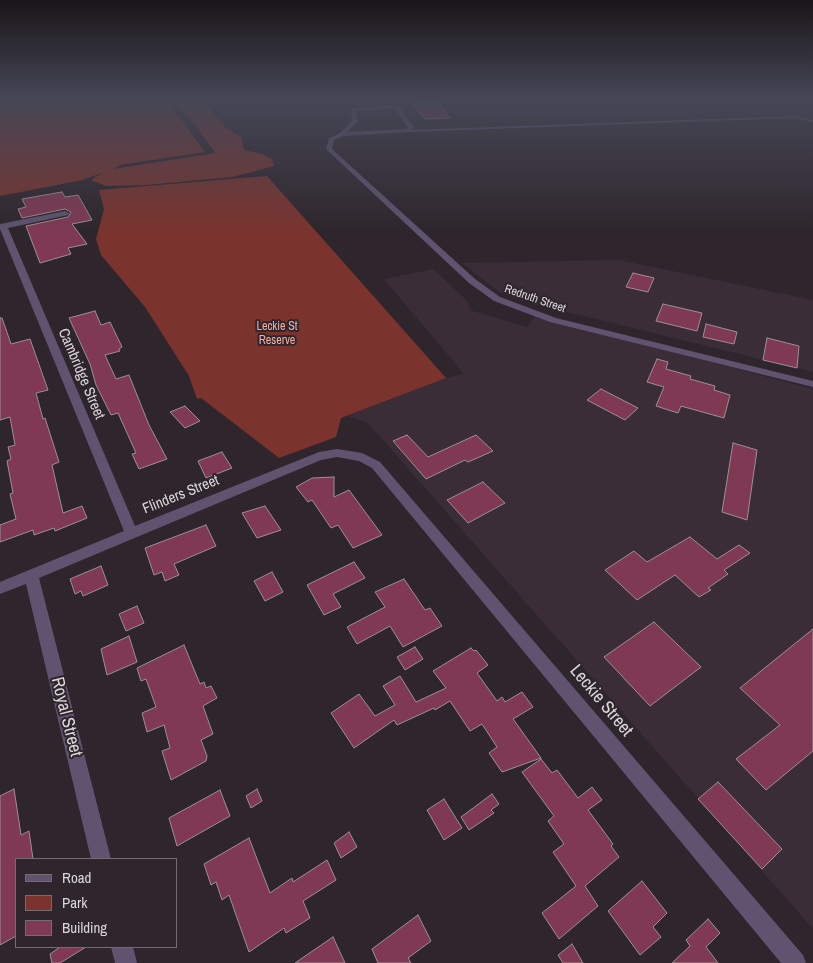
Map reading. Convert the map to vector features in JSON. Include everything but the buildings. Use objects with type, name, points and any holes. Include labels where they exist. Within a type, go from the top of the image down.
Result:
[{"type":"street","name":"Redruth Street","points":[[329,144],[331,153],[472,281],[497,299],[553,320],[813,384]]},
{"type":"street","points":[[2,226],[65,213]]},
{"type":"street","name":"Cambridge Street","points":[[2,226],[131,533]]},
{"type":"street","name":"Flinders Street","points":[[0,588],[319,456],[337,453],[350,454],[362,457],[376,466]]},
{"type":"street","name":"Leckie Street","points":[[376,466],[795,963]]},
{"type":"street","name":"Royal Street","points":[[31,575],[101,858]]},
{"type":"street","points":[[122,948],[126,963]]},
{"type":"shaded area","points":[[619,260],[813,300],[813,372],[522,301],[499,292],[462,263]]},
{"type":"shaded area","points":[[433,269],[468,302],[470,310],[527,327],[535,316],[813,389],[813,929],[368,423],[347,416],[446,378],[464,374],[384,279]]},
{"type":"green space","points":[[0,144],[199,144],[205,152],[120,165],[113,169],[215,153],[209,144],[243,144],[244,150],[262,154],[272,159],[274,166],[232,177],[146,185],[106,186],[93,181],[92,179],[104,172],[83,180],[0,196]]},
{"type":"green space","name":"Leckie St Reserve","points":[[267,176],[446,378],[341,418],[336,437],[279,458],[201,398],[197,399],[189,376],[145,307],[101,255],[96,239],[104,209],[99,190]]}]
